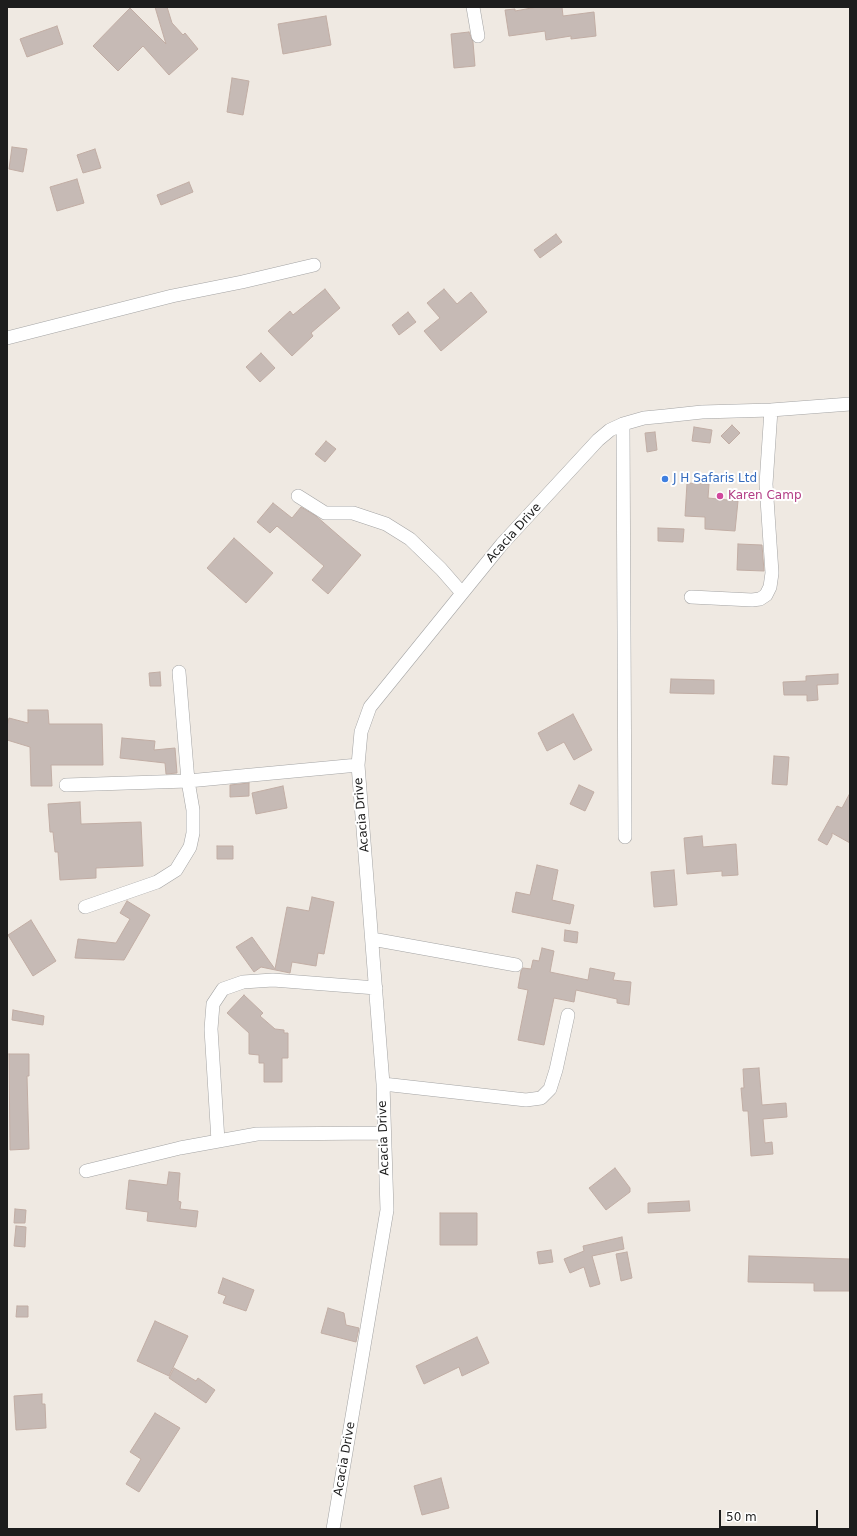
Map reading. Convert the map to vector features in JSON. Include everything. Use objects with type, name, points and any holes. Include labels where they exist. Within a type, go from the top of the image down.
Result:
[{"type":"street","points":[[473,7],[478,36]]},
{"type":"street","points":[[7,338],[172,296],[242,282],[314,265]]},
{"type":"street","name":"Acacia Drive","points":[[333,1529],[386,1210],[383,1084],[358,765],[361,732],[370,707],[502,544],[598,440],[610,430],[623,424],[644,418],[702,412],[771,410],[850,404]]},
{"type":"street","points":[[691,598],[760,599],[766,595],[770,587],[772,573],[766,484],[771,410]]},
{"type":"street","points":[[623,424],[625,837]]},
{"type":"street","points":[[298,496],[325,513],[353,513],[386,524],[410,538],[441,569],[462,593]]},
{"type":"street","points":[[85,907],[157,882],[176,870],[190,847],[193,834],[193,810],[188,781],[179,672]]},
{"type":"street","points":[[66,785],[188,781],[358,765]]},
{"type":"street","points":[[372,939],[516,966]]},
{"type":"street","points":[[218,1141],[211,1029],[213,1004],[223,989],[243,982],[273,980],[376,988]]},
{"type":"street","points":[[383,1084],[526,1100],[541,1098],[550,1089],[556,1070],[568,1015]]},
{"type":"street","points":[[86,1171],[180,1148],[257,1134],[384,1133]]},
{"type":"building","points":[[155,7],[167,7],[172,23],[183,35],[185,33],[198,49],[169,75],[143,46],[118,71],[93,46],[130,8],[166,44]]},
{"type":"building","points":[[537,7],[562,7],[563,16],[594,12],[596,36],[571,39],[571,36],[546,40],[545,31],[509,36],[505,10],[515,9],[515,11]]},
{"type":"building","points":[[326,16],[331,45],[283,54],[278,24]]},
{"type":"building","points":[[57,26],[63,44],[27,57],[20,39]]},
{"type":"building","points":[[469,32],[473,42],[475,66],[454,68],[451,34]]},
{"type":"building","points":[[232,78],[249,81],[243,115],[227,112]]},
{"type":"building","points":[[12,147],[27,149],[23,172],[9,169]]},
{"type":"building","points":[[95,149],[101,168],[83,173],[77,155]]},
{"type":"building","points":[[77,179],[84,203],[57,211],[50,187]]},
{"type":"building","points":[[189,182],[193,192],[161,205],[157,195]]},
{"type":"building","points":[[556,234],[562,242],[540,258],[534,250]]},
{"type":"building","points":[[325,289],[340,308],[311,333],[313,336],[292,356],[268,331],[290,311],[293,315]]},
{"type":"building","points":[[444,289],[457,304],[471,292],[487,312],[441,351],[424,331],[440,318],[427,303]]},
{"type":"building","points":[[408,312],[416,322],[399,335],[392,325]]},
{"type":"building","points":[[261,353],[275,368],[260,382],[246,367]]},
{"type":"building","points":[[732,425],[740,433],[729,444],[721,436]]},
{"type":"building","points":[[694,427],[712,430],[710,443],[692,441]]},
{"type":"building","points":[[655,432],[657,450],[647,452],[645,433]]},
{"type":"building","points":[[326,441],[336,449],[325,462],[315,454]]},
{"type":"building","points":[[687,483],[709,484],[708,498],[738,501],[735,531],[705,529],[705,517],[685,516]]},
{"type":"building","points":[[273,503],[292,518],[301,507],[316,516],[361,555],[328,594],[312,580],[324,566],[277,526],[270,533],[257,522]]},
{"type":"building","points":[[658,528],[684,529],[683,542],[658,541]]},
{"type":"building","points":[[234,538],[273,573],[246,603],[207,568]]},
{"type":"building","points":[[738,544],[762,545],[764,571],[737,570]]},
{"type":"building","points":[[160,672],[161,686],[150,686],[149,673]]},
{"type":"building","points":[[838,674],[838,684],[817,685],[818,700],[807,701],[807,695],[784,695],[783,682],[806,681],[806,676]]},
{"type":"building","points":[[671,679],[714,680],[714,694],[670,693]]},
{"type":"building","points":[[28,710],[48,710],[49,724],[102,724],[103,765],[51,765],[52,786],[31,786],[30,747],[7,740],[7,726],[9,718],[28,723]]},
{"type":"building","points":[[573,714],[592,750],[574,760],[564,742],[547,751],[538,733]]},
{"type":"building","points":[[122,738],[155,741],[154,750],[175,748],[177,773],[166,774],[165,763],[120,758]]},
{"type":"building","points":[[774,756],[789,757],[787,785],[772,784]]},
{"type":"building","points":[[249,783],[249,796],[230,797],[230,785]]},
{"type":"building","points":[[579,785],[594,792],[585,811],[570,804]]},
{"type":"building","points":[[283,786],[287,808],[256,814],[252,793]]},
{"type":"building","points":[[850,793],[850,843],[832,833],[827,845],[818,840],[837,806],[842,808]]},
{"type":"building","points":[[80,802],[81,824],[141,822],[143,866],[96,868],[96,878],[60,880],[58,852],[55,852],[53,832],[50,832],[48,804]]},
{"type":"building","points":[[702,836],[703,847],[736,844],[738,875],[722,876],[722,871],[687,874],[684,838]]},
{"type":"building","points":[[217,846],[233,846],[233,859],[217,859]]},
{"type":"building","points":[[537,865],[558,870],[552,900],[574,905],[570,924],[512,912],[516,892],[530,895]]},
{"type":"building","points":[[674,870],[677,905],[654,907],[651,872]]},
{"type":"building","points":[[312,897],[334,902],[324,954],[318,953],[316,966],[292,962],[290,973],[261,967],[254,972],[236,947],[252,937],[275,969],[287,907],[309,911]]},
{"type":"building","points":[[127,901],[150,915],[124,960],[75,958],[78,939],[116,943],[130,919],[120,913]]},
{"type":"building","points":[[31,920],[56,961],[33,976],[8,935]]},
{"type":"building","points":[[565,930],[578,932],[577,943],[564,941]]},
{"type":"building","points":[[542,948],[554,951],[550,972],[588,980],[590,968],[615,973],[613,980],[631,982],[629,1005],[617,1003],[617,999],[576,990],[574,1002],[554,998],[544,1045],[518,1040],[528,990],[518,988],[521,971],[523,968],[531,969],[533,960],[539,961]]},
{"type":"building","points":[[244,995],[263,1013],[260,1016],[275,1029],[284,1030],[284,1033],[288,1033],[288,1058],[282,1058],[282,1082],[264,1082],[264,1063],[259,1063],[259,1055],[249,1054],[249,1033],[227,1013]]},
{"type":"building","points":[[13,1010],[44,1016],[43,1025],[12,1020]]},
{"type":"building","points":[[9,1054],[29,1054],[29,1076],[27,1076],[29,1149],[10,1150]]},
{"type":"building","points":[[759,1068],[762,1105],[786,1103],[787,1117],[763,1119],[765,1143],[772,1142],[773,1154],[751,1156],[748,1111],[743,1111],[741,1088],[744,1088],[743,1069]]},
{"type":"building","points":[[615,1168],[630,1188],[630,1192],[606,1210],[589,1188]]},
{"type":"building","points":[[169,1172],[180,1173],[178,1201],[181,1202],[180,1209],[198,1211],[196,1227],[147,1221],[148,1212],[126,1209],[129,1180],[167,1185]]},
{"type":"building","points":[[689,1201],[690,1211],[648,1213],[648,1203]]},
{"type":"building","points":[[15,1209],[26,1210],[25,1223],[14,1223]]},
{"type":"building","points":[[440,1213],[477,1213],[477,1245],[440,1245]]},
{"type":"building","points":[[16,1226],[26,1227],[25,1247],[14,1246]]},
{"type":"building","points":[[622,1237],[624,1249],[592,1256],[600,1284],[590,1287],[584,1267],[570,1273],[564,1259],[584,1251],[583,1246]]},
{"type":"building","points":[[551,1250],[553,1262],[539,1264],[537,1252]]},
{"type":"building","points":[[627,1252],[632,1278],[621,1281],[616,1254]]},
{"type":"building","points":[[749,1256],[850,1259],[850,1291],[814,1291],[814,1283],[748,1282]]},
{"type":"building","points":[[223,1278],[254,1290],[246,1311],[223,1303],[226,1296],[218,1293]]},
{"type":"building","points":[[17,1306],[28,1306],[28,1317],[16,1317]]},
{"type":"building","points":[[328,1308],[344,1313],[346,1325],[359,1328],[356,1342],[321,1333]]},
{"type":"building","points":[[155,1321],[188,1336],[169,1376],[137,1361]]},
{"type":"building","points":[[477,1337],[489,1363],[462,1376],[459,1367],[424,1384],[416,1366]]},
{"type":"building","points":[[174,1368],[196,1381],[198,1378],[215,1390],[206,1403],[169,1378]]},
{"type":"building","points":[[42,1394],[42,1404],[45,1404],[46,1428],[16,1430],[14,1396]]},
{"type":"building","points":[[155,1413],[180,1428],[139,1492],[126,1484],[141,1459],[130,1452]]},
{"type":"building","points":[[441,1478],[449,1508],[422,1515],[414,1486]]},
{"type":"place","name":"J H Safaris Ltd","points":[[665,479]]},
{"type":"place","name":"Karen Camp","points":[[720,496]]}]
